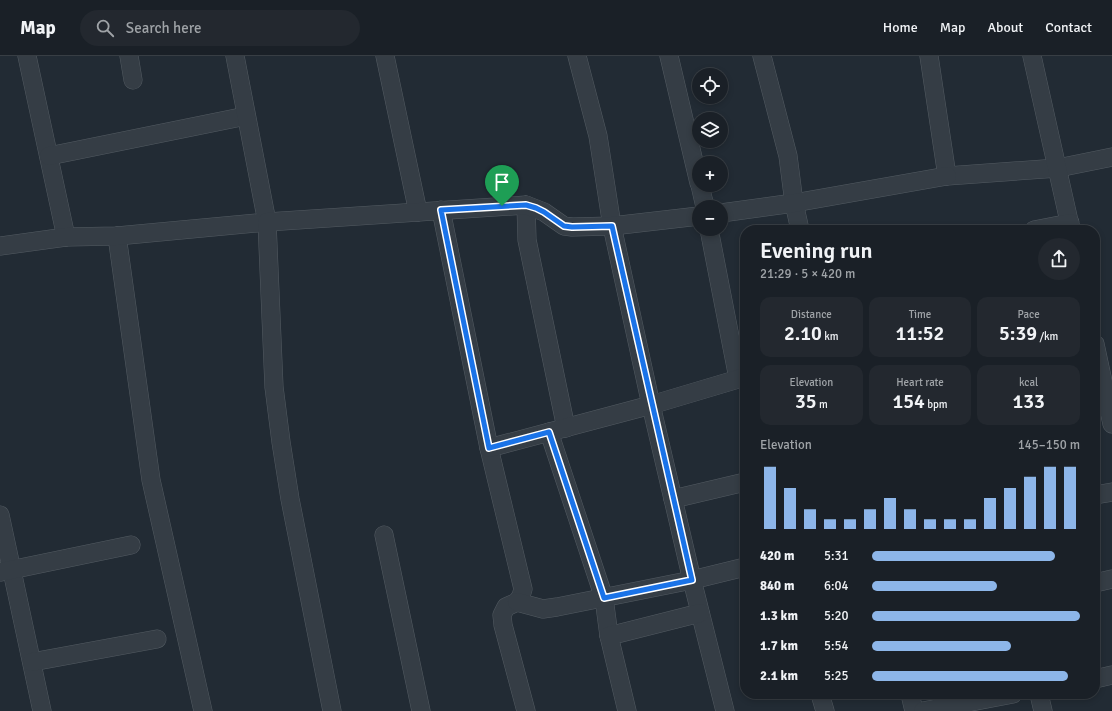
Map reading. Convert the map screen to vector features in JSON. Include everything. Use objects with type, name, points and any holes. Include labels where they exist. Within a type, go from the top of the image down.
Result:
[{"type":"street","points":[[27,56],[66,237]]},
{"type":"street","points":[[129,56],[133,80]]},
{"type":"street","points":[[235,56],[267,222],[274,387],[281,442],[290,499],[332,711]]},
{"type":"street","points":[[385,56],[418,212]]},
{"type":"street","points":[[577,56],[598,136],[612,226],[651,404],[692,580],[725,711]]},
{"type":"street","points":[[669,56],[692,156]]},
{"type":"street","points":[[762,56],[788,156],[794,203],[799,225]]},
{"type":"street","points":[[930,56],[947,176]]},
{"type":"street","points":[[1032,56],[1070,225]]},
{"type":"street","points":[[49,156],[246,116]]},
{"type":"street","points":[[728,212],[794,203],[947,176],[1058,168],[1112,156]]},
{"type":"street","points":[[526,205],[527,240],[566,428]]},
{"type":"street","points":[[0,246],[66,237],[117,236],[267,222],[526,205],[544,212],[564,226],[572,227],[612,226],[692,217]]},
{"type":"street","points":[[441,210],[489,448],[523,589],[522,596],[516,602],[506,607],[502,615],[503,625],[526,711]]},
{"type":"street","points":[[117,236],[151,480],[203,711]]},
{"type":"street","points":[[711,236],[740,373]]},
{"type":"street","points":[[1100,354],[1106,366],[1101,400],[1112,424]]},
{"type":"street","points":[[489,448],[566,428],[740,378]]},
{"type":"street","points":[[549,432],[604,598],[609,636],[627,711]]},
{"type":"street","points":[[673,499],[740,483]]},
{"type":"street","points":[[1100,494],[1112,492]]},
{"type":"street","points":[[0,515],[6,571],[32,662],[42,711]]},
{"type":"street","points":[[384,535],[421,711]]},
{"type":"street","points":[[6,571],[130,545]]},
{"type":"street","points":[[516,602],[543,609],[692,580],[740,568]]},
{"type":"street","points":[[1100,582],[1112,579]]},
{"type":"street","points":[[609,636],[700,613]]},
{"type":"street","points":[[32,662],[157,639]]},
{"type":"street","points":[[1100,678],[1112,676]]},
{"type":"street","points":[[821,699],[825,711]]},
{"type":"street","points":[[911,699],[914,711]]},
{"type":"street","points":[[923,711],[987,699]]},
{"type":"street","points":[[1040,699],[1043,711]]},
{"type":"route","points":[[526,205],[536,208],[564,226],[612,226],[692,580],[604,598],[549,432],[489,448],[441,210],[502,206],[526,205]]}]
